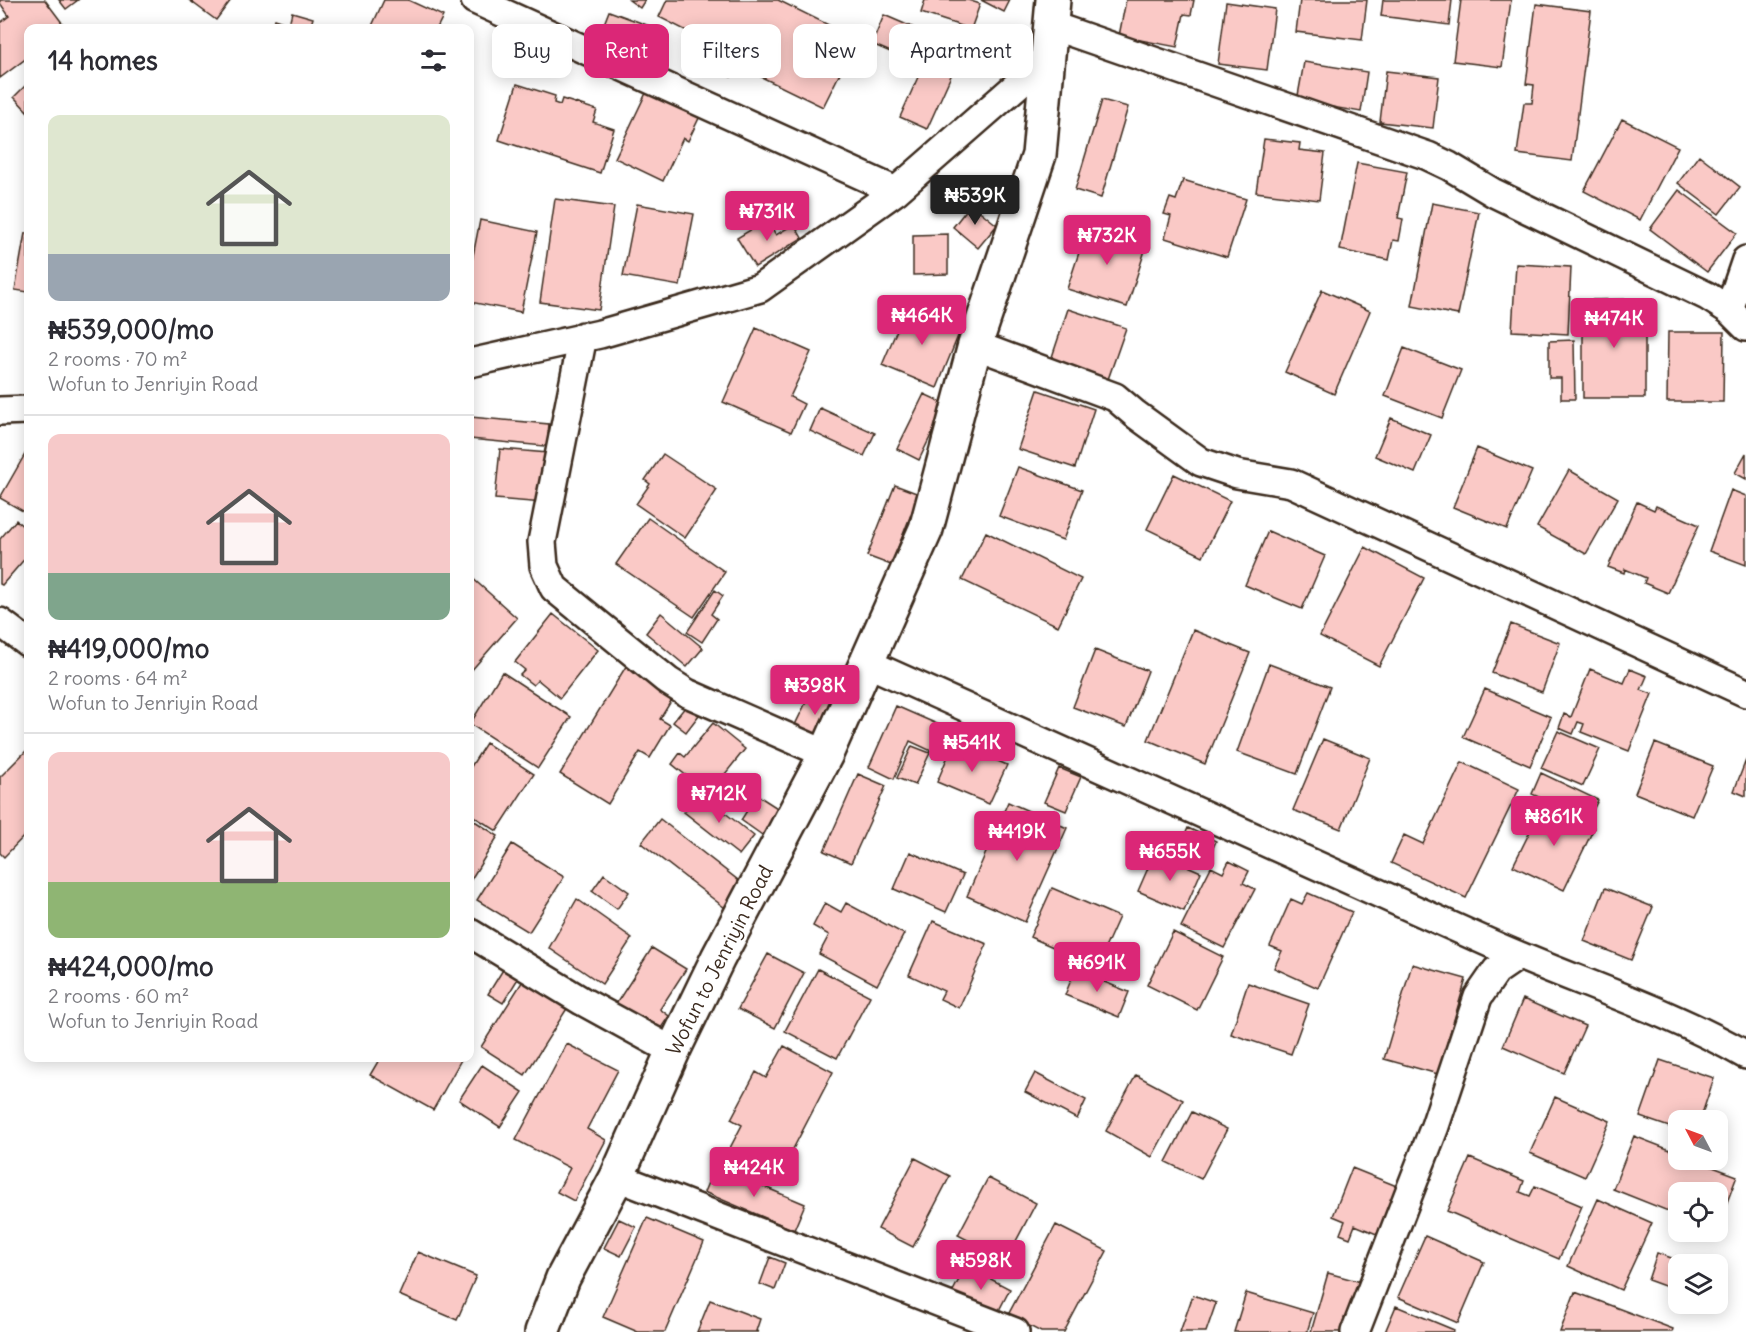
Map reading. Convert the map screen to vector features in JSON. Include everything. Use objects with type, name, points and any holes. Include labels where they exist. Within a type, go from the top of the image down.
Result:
[{"type":"street","points":[[475,0],[896,191]]},
{"type":"street","points":[[1052,13],[1428,156],[1494,193],[1707,296],[1737,319],[1746,260]]},
{"type":"street","name":"Wofun to Jenriyin Road","points":[[542,1332],[563,1278],[617,1177],[673,1051],[718,958],[826,754],[926,529],[975,345],[1040,155],[1052,13]]},
{"type":"street","points":[[474,362],[600,334],[760,288],[896,191],[1047,59]]},
{"type":"street","points":[[583,336],[542,542],[544,566],[554,588],[677,687],[826,754]]},
{"type":"street","points":[[975,345],[1114,397],[1201,462],[1237,474],[1291,483],[1746,693]]},
{"type":"street","points":[[0,411],[24,410]]},
{"type":"street","points":[[0,622],[24,640]]},
{"type":"street","points":[[867,663],[1518,956],[1662,1014],[1746,1056]]},
{"type":"street","points":[[474,935],[582,1001],[673,1051]]},
{"type":"street","points":[[1355,1332],[1435,1126],[1478,997],[1496,971],[1518,956]]},
{"type":"street","points":[[617,1177],[1015,1332]]},
{"type":"building","points":[[0,0],[45,0],[63,24],[24,24],[24,60],[0,78],[0,23],[9,16]]},
{"type":"building","points":[[59,0],[78,0],[66,9]]},
{"type":"building","points":[[189,0],[231,0],[216,20]]},
{"type":"building","points":[[384,0],[408,0],[443,16],[439,24],[373,24]]},
{"type":"building","points":[[629,0],[645,0],[640,8]]},
{"type":"building","points":[[667,0],[778,0],[827,24],[793,24],[793,78],[838,78],[823,107],[763,78],[781,78],[781,24],[681,24],[681,28],[659,17]]},
{"type":"building","points":[[925,0],[968,0],[980,4],[973,24],[955,24],[921,13]]},
{"type":"building","points":[[981,0],[1010,0],[1004,12]]},
{"type":"building","points":[[1126,0],[1194,0],[1191,15],[1184,14],[1177,47],[1119,36]]},
{"type":"building","points":[[1300,0],[1367,0],[1362,40],[1296,32]]},
{"type":"building","points":[[1383,0],[1452,0],[1449,25],[1381,16]]},
{"type":"building","points":[[1461,0],[1511,0],[1502,67],[1453,61]]},
{"type":"building","points":[[1226,2],[1275,9],[1267,70],[1218,64]]},
{"type":"building","points":[[1536,4],[1591,11],[1572,161],[1517,154],[1524,103],[1532,103],[1534,85],[1526,84]]},
{"type":"building","points":[[609,11],[644,24],[604,24]]},
{"type":"building","points":[[292,12],[313,18],[311,24],[289,24]]},
{"type":"building","points":[[884,15],[905,24],[889,24],[889,51],[877,46],[877,32]]},
{"type":"building","points":[[274,19],[289,24],[272,24]]},
{"type":"building","points":[[1304,62],[1367,72],[1361,112],[1297,101]]},
{"type":"building","points":[[1386,71],[1439,77],[1433,128],[1380,122]]},
{"type":"building","points":[[918,78],[950,78],[927,129],[900,117]]},
{"type":"building","points":[[517,84],[555,96],[554,103],[560,105],[562,99],[597,110],[593,122],[614,129],[600,173],[499,140]]},
{"type":"building","points":[[24,87],[24,108],[14,97]]},
{"type":"building","points":[[647,91],[700,116],[688,141],[683,138],[663,181],[615,158]]},
{"type":"building","points":[[1102,100],[1128,107],[1101,198],[1075,190]]},
{"type":"building","points":[[1622,119],[1678,147],[1640,220],[1584,191]]},
{"type":"building","points":[[1264,139],[1300,143],[1299,150],[1325,153],[1319,200],[1256,192]]},
{"type":"building","points":[[1699,155],[1740,187],[1719,214],[1678,183]]},
{"type":"building","points":[[1357,163],[1407,172],[1398,218],[1403,219],[1399,241],[1393,240],[1389,260],[1340,250]]},
{"type":"building","points":[[1183,180],[1246,199],[1227,257],[1165,238],[1171,216],[1164,214],[1170,198],[1176,200]]},
{"type":"building","points":[[1679,190],[1737,233],[1707,272],[1650,229]]},
{"type":"building","points":[[555,199],[614,207],[599,310],[540,302]]},
{"type":"building","points":[[1432,203],[1479,212],[1458,315],[1412,306]]},
{"type":"building","points":[[637,204],[694,214],[680,286],[623,276]]},
{"type":"building","points":[[971,204],[997,225],[978,248],[953,227]]},
{"type":"building","points":[[480,220],[537,232],[521,312],[474,303],[474,251]]},
{"type":"building","points":[[767,220],[776,235],[794,224],[802,238],[755,267],[737,238]]},
{"type":"building","points":[[1088,225],[1147,244],[1127,307],[1067,289]]},
{"type":"building","points":[[948,234],[948,274],[913,275],[913,235]]},
{"type":"building","points":[[24,239],[24,291],[15,290]]},
{"type":"building","points":[[1516,264],[1571,267],[1568,334],[1512,331]]},
{"type":"building","points":[[1322,290],[1370,311],[1334,394],[1285,372]]},
{"type":"building","points":[[1645,299],[1645,398],[1583,398],[1583,300]]},
{"type":"building","points":[[908,304],[962,326],[937,388],[882,365]]},
{"type":"building","points":[[1068,309],[1126,328],[1106,385],[1049,366]]},
{"type":"building","points":[[756,328],[811,352],[790,397],[804,404],[791,432],[723,402]]},
{"type":"building","points":[[1668,332],[1724,332],[1723,402],[1667,402]]},
{"type":"building","points":[[1574,340],[1575,399],[1561,399],[1561,378],[1549,378],[1549,341]]},
{"type":"building","points":[[1404,348],[1461,370],[1442,418],[1385,396]]},
{"type":"building","points":[[1038,390],[1094,409],[1075,468],[1018,449]]},
{"type":"building","points":[[924,394],[946,404],[919,460],[897,449]]},
{"type":"building","points":[[820,408],[875,433],[864,456],[810,431]]},
{"type":"building","points":[[474,417],[549,424],[548,434],[556,435],[555,447],[474,439]]},
{"type":"building","points":[[1391,418],[1431,435],[1415,473],[1375,456]]},
{"type":"building","points":[[1477,448],[1532,471],[1507,529],[1453,507]]},
{"type":"building","points":[[500,449],[548,453],[544,503],[495,499]]},
{"type":"building","points":[[1746,453],[1746,479],[1735,473]]},
{"type":"building","points":[[663,454],[717,490],[685,538],[636,504],[650,484],[645,480]]},
{"type":"building","points":[[24,456],[24,512],[0,498]]},
{"type":"building","points":[[1018,467],[1082,490],[1063,540],[999,516]]},
{"type":"building","points":[[1569,470],[1618,498],[1586,554],[1537,527]]},
{"type":"building","points":[[1174,474],[1230,501],[1203,556],[1147,529]]},
{"type":"building","points":[[895,485],[919,494],[891,565],[867,556]]},
{"type":"building","points":[[1731,490],[1746,496],[1746,565],[1709,551]]},
{"type":"building","points":[[1637,502],[1654,510],[1656,506],[1699,525],[1668,593],[1644,583],[1646,578],[1625,569],[1624,573],[1608,567]]},
{"type":"building","points":[[648,518],[725,572],[694,617],[616,564]]},
{"type":"building","points":[[16,520],[24,527],[24,560],[2,585],[0,584],[0,539]]},
{"type":"building","points":[[1268,531],[1325,556],[1302,609],[1245,585]]},
{"type":"building","points":[[986,532],[1081,579],[1058,626],[962,580]]},
{"type":"building","points":[[1365,547],[1424,578],[1379,666],[1320,636]]},
{"type":"building","points":[[474,580],[517,618],[474,667]]},
{"type":"building","points":[[715,590],[723,596],[711,614],[717,619],[702,642],[687,632]]},
{"type":"building","points":[[661,613],[703,648],[687,667],[646,633]]},
{"type":"building","points":[[553,614],[598,650],[560,698],[538,680],[533,685],[520,675],[525,670],[515,662]]},
{"type":"building","points":[[1511,624],[1560,643],[1542,692],[1492,673]]},
{"type":"building","points":[[1193,630],[1250,653],[1205,764],[1148,740]]},
{"type":"building","points":[[1095,650],[1148,671],[1126,727],[1073,707]]},
{"type":"building","points":[[628,663],[676,693],[660,719],[670,725],[650,758],[640,752],[608,804],[560,774]]},
{"type":"building","points":[[1269,664],[1330,687],[1297,774],[1237,752]]},
{"type":"building","points":[[1590,669],[1624,683],[1630,669],[1647,676],[1641,690],[1652,694],[1629,751],[1581,732],[1584,724],[1578,722],[1573,734],[1559,728],[1564,714],[1571,717]]},
{"type":"building","points":[[502,672],[571,717],[538,768],[474,727],[474,718]]},
{"type":"building","points":[[1485,689],[1551,717],[1530,766],[1463,737]]},
{"type":"building","points":[[812,690],[837,702],[819,741],[793,729]]},
{"type":"building","points":[[690,701],[702,711],[686,732],[673,722]]},
{"type":"building","points":[[896,706],[953,731],[942,756],[910,741],[894,779],[869,767]]},
{"type":"building","points":[[713,723],[745,749],[709,794],[672,764],[680,753],[685,757]]},
{"type":"building","points":[[1558,731],[1600,749],[1583,786],[1541,768]]},
{"type":"building","points":[[1323,739],[1370,758],[1341,829],[1293,810]]},
{"type":"building","points":[[954,742],[1007,765],[989,804],[937,782]]},
{"type":"building","points":[[486,743],[534,774],[497,831],[474,817],[474,762]]},
{"type":"building","points":[[1655,743],[1713,766],[1692,816],[1635,793]]},
{"type":"building","points":[[912,746],[930,753],[915,785],[897,778]]},
{"type":"building","points":[[24,753],[24,836],[4,857],[0,853],[0,777]]},
{"type":"building","points":[[1746,760],[1746,796],[1734,791]]},
{"type":"building","points":[[1462,762],[1519,789],[1466,898],[1391,863],[1404,835],[1423,844]]},
{"type":"building","points":[[1059,768],[1081,777],[1066,811],[1044,802]]},
{"type":"building","points":[[1541,773],[1598,800],[1588,820],[1532,794]]},
{"type":"building","points":[[858,774],[886,786],[851,863],[824,851]]},
{"type":"building","points":[[699,792],[754,836],[739,855],[684,812]]},
{"type":"building","points":[[757,795],[782,811],[765,837],[741,820]]},
{"type":"building","points":[[1008,802],[1067,828],[1025,922],[967,896]]},
{"type":"building","points":[[1544,803],[1594,828],[1564,890],[1513,866]]},
{"type":"building","points":[[660,819],[743,884],[725,908],[641,843]]},
{"type":"building","points":[[474,821],[498,836],[474,875]]},
{"type":"building","points":[[1188,828],[1216,841],[1208,859],[1180,846]]},
{"type":"building","points":[[512,844],[564,877],[529,932],[477,900]]},
{"type":"building","points":[[910,852],[963,875],[946,912],[894,889]]},
{"type":"building","points":[[1155,852],[1201,872],[1184,911],[1138,891]]},
{"type":"building","points":[[1229,861],[1249,871],[1243,883],[1255,889],[1224,948],[1181,927],[1211,867],[1223,873]]},
{"type":"building","points":[[604,874],[629,892],[617,909],[592,891]]},
{"type":"building","points":[[1052,888],[1119,917],[1097,966],[1030,937]]},
{"type":"building","points":[[1605,888],[1653,907],[1631,960],[1584,941]]},
{"type":"building","points":[[1308,893],[1352,912],[1318,988],[1274,968],[1282,951],[1270,946],[1291,899],[1302,904]]},
{"type":"building","points":[[577,899],[632,938],[602,984],[549,948]]},
{"type":"building","points":[[825,903],[841,912],[846,903],[904,934],[877,985],[819,954],[829,935],[813,926]]},
{"type":"building","points":[[933,921],[987,944],[959,1008],[940,999],[944,991],[909,975]]},
{"type":"building","points":[[1173,932],[1223,957],[1197,1010],[1147,985]]},
{"type":"building","points":[[652,948],[686,969],[660,1009],[669,1016],[657,1034],[614,1007]]},
{"type":"building","points":[[768,954],[804,973],[775,1028],[738,1009]]},
{"type":"building","points":[[1412,964],[1466,979],[1438,1074],[1384,1059]]},
{"type":"building","points":[[504,968],[519,977],[503,1003],[488,994]]},
{"type":"building","points":[[818,969],[870,996],[837,1058],[785,1031]]},
{"type":"building","points":[[1075,970],[1129,992],[1119,1017],[1065,995]]},
{"type":"building","points":[[524,979],[568,1007],[525,1075],[481,1047]]},
{"type":"building","points":[[1248,983],[1309,1004],[1291,1054],[1231,1034]]},
{"type":"building","points":[[1523,999],[1585,1026],[1564,1073],[1503,1046]]},
{"type":"building","points":[[567,1044],[618,1070],[587,1129],[606,1140],[574,1201],[557,1192],[570,1168],[516,1140]]},
{"type":"building","points":[[784,1046],[833,1072],[780,1174],[730,1148],[742,1125],[731,1119],[756,1072],[766,1078]]},
{"type":"building","points":[[1660,1060],[1714,1078],[1703,1110],[1668,1110],[1668,1127],[1640,1117]]},
{"type":"building","points":[[378,1062],[460,1062],[433,1110],[370,1075]]},
{"type":"building","points":[[482,1065],[523,1092],[500,1127],[459,1100]]},
{"type":"building","points":[[1035,1073],[1086,1100],[1077,1119],[1025,1092]]},
{"type":"building","points":[[1136,1075],[1183,1100],[1152,1157],[1106,1131]]},
{"type":"building","points":[[1555,1097],[1610,1121],[1585,1177],[1530,1153]]},
{"type":"building","points":[[1192,1112],[1227,1129],[1201,1179],[1166,1162]]},
{"type":"building","points":[[1634,1136],[1668,1149],[1668,1170],[1721,1170],[1737,1176],[1728,1200],[1728,1182],[1668,1182],[1668,1211],[1613,1189]]},
{"type":"building","points":[[915,1158],[950,1176],[913,1247],[878,1229]]},
{"type":"building","points":[[1470,1158],[1524,1181],[1520,1192],[1530,1196],[1535,1186],[1582,1206],[1559,1259],[1447,1211]]},
{"type":"building","points":[[715,1166],[805,1204],[794,1230],[704,1192]]},
{"type":"building","points":[[1352,1168],[1399,1187],[1379,1235],[1355,1225],[1350,1238],[1340,1234],[1345,1221],[1333,1216]]},
{"type":"building","points":[[988,1178],[1036,1203],[1006,1260],[958,1235]]},
{"type":"building","points":[[1598,1199],[1652,1223],[1621,1290],[1568,1266]]},
{"type":"building","points":[[647,1218],[704,1242],[665,1332],[638,1332],[603,1317]]},
{"type":"building","points":[[619,1219],[636,1227],[621,1256],[604,1248]]},
{"type":"building","points":[[1056,1225],[1107,1251],[1064,1332],[1041,1332],[1008,1315]]},
{"type":"building","points":[[1425,1236],[1484,1262],[1458,1323],[1398,1297]]},
{"type":"building","points":[[418,1252],[476,1276],[457,1320],[399,1295]]},
{"type":"building","points":[[1657,1253],[1668,1257],[1668,1287],[1648,1280]]},
{"type":"building","points":[[770,1257],[785,1263],[775,1290],[760,1284]]},
{"type":"building","points":[[966,1266],[1010,1289],[996,1316],[952,1293]]},
{"type":"building","points":[[1328,1273],[1361,1282],[1347,1332],[1311,1332]]},
{"type":"building","points":[[1575,1292],[1673,1329],[1672,1332],[1560,1332]]},
{"type":"building","points":[[1246,1293],[1313,1313],[1307,1332],[1234,1332]]},
{"type":"building","points":[[1193,1295],[1216,1303],[1206,1332],[1180,1332]]},
{"type":"building","points":[[710,1300],[760,1319],[756,1331],[759,1332],[697,1332]]},
{"type":"building","points":[[1396,1306],[1454,1330],[1453,1332],[1385,1332]]}]
